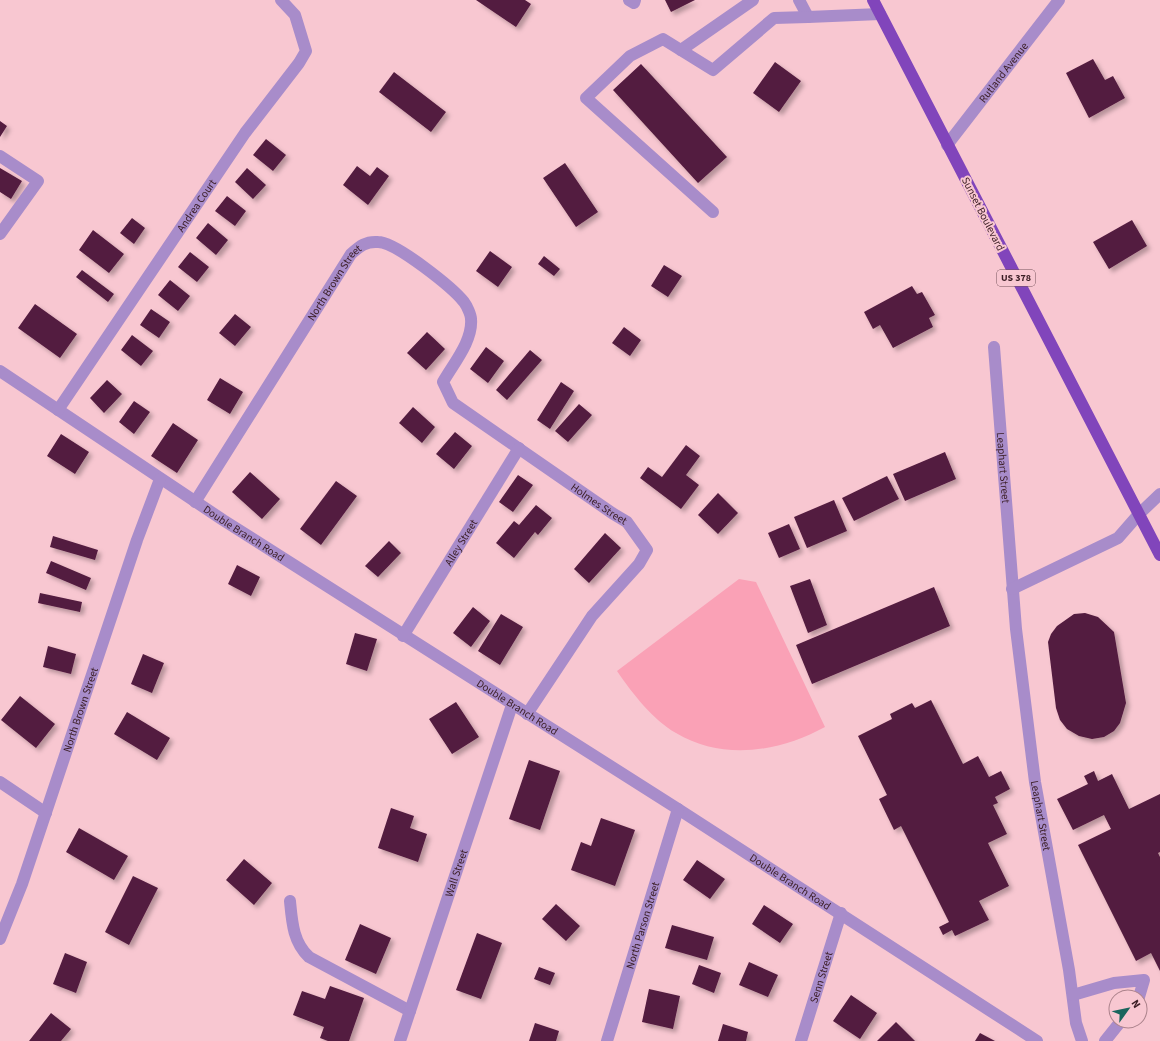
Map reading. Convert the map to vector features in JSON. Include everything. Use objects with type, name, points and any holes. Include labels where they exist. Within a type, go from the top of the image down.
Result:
[{"type":"main road","name":"Sunset Boulevard","points":[[873,0],[1160,555]]},
{"type":"street","name":"Andrea Court","points":[[58,410],[245,133],[299,64],[306,51],[295,14],[281,0]]},
{"type":"street","points":[[680,50],[753,0]]},
{"type":"street","points":[[799,0],[808,17]]},
{"type":"street","name":"Rutland Avenue","points":[[947,145],[1060,0]]},
{"type":"street","points":[[713,212],[586,98],[630,56],[663,39],[713,70],[774,18],[880,14]]},
{"type":"street","points":[[0,156],[38,181],[0,234]]},
{"type":"street","name":"North Brown Street","points":[[195,502],[351,254],[363,244],[379,241],[399,250],[446,285],[466,303],[471,318],[470,334],[443,382]]},
{"type":"street","name":"Leaphart Street","points":[[994,347],[1012,589],[1036,782],[1073,995],[1076,1023],[1082,1041]]},
{"type":"street","name":"Double Branch Road","points":[[1,374],[58,410],[195,502],[403,636],[678,809],[1037,1041]]},
{"type":"street","name":"Holmes Street","points":[[443,382],[453,403],[627,522],[648,550],[639,564],[592,616],[527,714]]},
{"type":"street","name":"Alley Street","points":[[403,636],[519,448]]},
{"type":"street","name":"North Brown Street","points":[[0,939],[22,884],[137,540],[160,479]]},
{"type":"street","points":[[1012,589],[1118,538],[1139,514],[1160,494]]},
{"type":"street","name":"Wall Street","points":[[400,1041],[512,704]]},
{"type":"street","points":[[0,782],[46,813]]},
{"type":"street","name":"North Parson Street","points":[[608,1041],[678,809]]},
{"type":"street","points":[[290,901],[292,923],[296,937],[300,946],[309,957],[410,1011]]},
{"type":"street","name":"Senn Street","points":[[801,1041],[841,914]]},
{"type":"street","points":[[1073,995],[1114,983],[1144,980],[1141,989]]},
{"type":"street","points":[[1105,1041],[1115,1029]]},
{"type":"shaded area","points":[[739,579],[756,582],[825,727],[807,736],[789,742],[751,750],[732,750],[713,747],[694,742],[667,728],[636,697],[617,671]]},
{"type":"building","points":[[476,0],[525,0],[531,4],[516,27]]},
{"type":"building","points":[[665,0],[695,0],[671,12]]},
{"type":"building","points":[[1093,59],[1105,80],[1113,76],[1125,98],[1089,118],[1066,73]]},
{"type":"building","points":[[775,62],[801,81],[779,112],[753,93]]},
{"type":"building","points":[[641,64],[727,157],[698,183],[613,90]]},
{"type":"building","points":[[394,72],[446,112],[431,132],[379,92]]},
{"type":"building","points":[[0,121],[7,126],[0,137]]},
{"type":"building","points":[[266,139],[286,155],[273,171],[253,155]]},
{"type":"building","points":[[565,163],[598,212],[576,227],[543,178]]},
{"type":"building","points":[[357,166],[370,176],[377,167],[389,176],[368,205],[343,185]]},
{"type":"building","points":[[0,168],[22,181],[11,199],[0,192]]},
{"type":"building","points":[[247,168],[266,185],[253,199],[235,182]]},
{"type":"building","points":[[227,196],[246,211],[235,226],[215,211]]},
{"type":"building","points":[[132,218],[145,228],[134,244],[120,233]]},
{"type":"building","points":[[1132,220],[1147,246],[1109,269],[1093,242]]},
{"type":"building","points":[[208,223],[228,240],[216,255],[196,238]]},
{"type":"building","points":[[93,230],[124,254],[109,273],[79,250]]},
{"type":"building","points":[[490,251],[512,267],[498,287],[476,271]]},
{"type":"building","points":[[190,252],[209,267],[197,282],[178,267]]},
{"type":"building","points":[[544,256],[560,269],[554,276],[538,264]]},
{"type":"building","points":[[664,265],[682,276],[668,297],[651,286]]},
{"type":"building","points":[[82,270],[114,294],[108,302],[76,277]]},
{"type":"building","points":[[170,280],[190,296],[178,311],[158,295]]},
{"type":"building","points":[[912,286],[917,294],[922,292],[935,315],[929,318],[933,327],[893,348],[880,325],[873,329],[864,312]]},
{"type":"building","points":[[35,304],[77,334],[60,358],[18,328]]},
{"type":"building","points":[[151,309],[170,322],[159,338],[140,325]]},
{"type":"building","points":[[235,314],[251,327],[235,346],[219,333]]},
{"type":"building","points":[[624,327],[641,340],[630,356],[612,343]]},
{"type":"building","points":[[427,332],[445,349],[426,370],[407,353]]},
{"type":"building","points":[[132,335],[153,351],[141,366],[121,350]]},
{"type":"building","points":[[486,347],[504,361],[488,383],[470,369]]},
{"type":"building","points":[[530,350],[542,360],[507,400],[496,390]]},
{"type":"building","points":[[220,378],[243,392],[230,414],[207,400]]},
{"type":"building","points":[[107,380],[122,394],[104,413],[90,398]]},
{"type":"building","points":[[561,382],[574,391],[550,429],[537,420]]},
{"type":"building","points":[[134,401],[150,412],[134,434],[119,422]]},
{"type":"building","points":[[579,404],[592,415],[568,442],[555,431]]},
{"type":"building","points":[[413,407],[435,427],[422,443],[399,423]]},
{"type":"building","points":[[173,423],[198,440],[177,473],[151,456]]},
{"type":"building","points":[[455,432],[472,446],[454,469],[436,454]]},
{"type":"building","points":[[61,434],[89,452],[75,474],[47,456]]},
{"type":"building","points":[[686,445],[700,456],[686,475],[699,485],[681,509],[640,478],[648,467],[662,477]]},
{"type":"building","points":[[945,452],[956,479],[905,501],[893,474]]},
{"type":"building","points":[[250,472],[280,499],[262,519],[232,492]]},
{"type":"building","points":[[518,475],[533,485],[513,512],[499,502]]},
{"type":"building","points":[[887,476],[899,499],[854,521],[842,498]]},
{"type":"building","points":[[336,481],[357,496],[321,545],[300,529]]},
{"type":"building","points":[[718,493],[738,513],[718,534],[698,515]]},
{"type":"building","points":[[834,500],[847,531],[807,548],[794,517]]},
{"type":"building","points":[[536,505],[552,518],[538,535],[535,532],[514,558],[496,543],[514,521],[519,525]]},
{"type":"building","points":[[789,524],[800,549],[779,558],[768,533]]},
{"type":"building","points":[[605,533],[621,548],[589,583],[574,569]]},
{"type":"building","points":[[53,536],[98,550],[95,560],[50,547]]},
{"type":"building","points":[[389,541],[401,553],[378,577],[365,566]]},
{"type":"building","points":[[51,561],[91,578],[86,590],[46,573]]},
{"type":"building","points":[[237,565],[260,577],[251,596],[228,584]]},
{"type":"building","points":[[810,579],[827,625],[808,633],[790,586]]},
{"type":"building","points":[[934,587],[950,626],[812,684],[796,645]]},
{"type":"building","points":[[40,593],[82,602],[80,612],[38,603]]},
{"type":"building","points":[[473,607],[490,621],[471,647],[453,633]]},
{"type":"building","points":[[1085,613],[1098,617],[1114,632],[1126,703],[1120,723],[1114,731],[1104,737],[1092,739],[1079,736],[1067,729],[1060,720],[1056,708],[1048,642],[1051,634],[1057,626],[1074,614]]},
{"type":"building","points":[[501,614],[523,627],[500,665],[478,651]]},
{"type":"building","points":[[355,633],[377,639],[367,671],[346,664]]},
{"type":"building","points":[[48,646],[76,654],[71,674],[43,667]]},
{"type":"building","points":[[143,654],[164,663],[152,693],[131,684]]},
{"type":"building","points":[[20,696],[55,724],[36,748],[1,720]]},
{"type":"building","points":[[931,700],[963,764],[978,756],[989,777],[1001,771],[1010,789],[995,797],[998,803],[993,805],[1007,834],[988,843],[1009,886],[979,901],[989,920],[955,936],[952,930],[943,935],[939,927],[949,922],[901,826],[894,830],[879,799],[887,795],[858,736],[892,719],[890,714],[912,703],[915,708]]},
{"type":"building","points":[[456,702],[479,737],[452,754],[429,719]]},
{"type":"building","points":[[127,712],[170,738],[157,760],[114,734]]},
{"type":"building","points":[[529,760],[560,771],[540,830],[509,819]]},
{"type":"building","points":[[1094,771],[1098,781],[1112,774],[1129,809],[1160,794],[1160,852],[1158,853],[1160,857],[1160,971],[1151,953],[1136,961],[1078,845],[1111,829],[1104,815],[1073,830],[1057,799],[1088,784],[1084,776]]},
{"type":"building","points":[[391,808],[414,816],[410,828],[427,834],[418,862],[378,848]]},
{"type":"building","points":[[601,818],[635,830],[615,886],[571,870],[581,842],[591,846]]},
{"type":"building","points":[[79,828],[128,856],[114,880],[66,852]]},
{"type":"building","points":[[244,859],[272,883],[254,905],[226,880]]},
{"type":"building","points":[[697,860],[725,879],[710,899],[683,880]]},
{"type":"building","points":[[133,876],[158,888],[129,945],[105,932]]},
{"type":"building","points":[[556,904],[580,926],[566,941],[542,919]]},
{"type":"building","points":[[764,905],[793,924],[780,943],[752,924]]},
{"type":"building","points":[[360,924],[391,938],[376,974],[345,960]]},
{"type":"building","points":[[672,925],[714,937],[707,960],[665,948]]},
{"type":"building","points":[[477,933],[502,943],[481,999],[456,990]]},
{"type":"building","points":[[65,953],[87,962],[76,993],[53,984]]},
{"type":"building","points":[[749,962],[778,975],[768,997],[739,985]]},
{"type":"building","points":[[699,965],[721,973],[714,993],[692,984]]},
{"type":"building","points":[[539,967],[555,973],[550,985],[534,979]]},
{"type":"building","points":[[330,986],[364,998],[349,1041],[328,1041],[320,1038],[324,1027],[293,1015],[302,991],[325,999]]},
{"type":"building","points":[[649,989],[680,996],[673,1029],[642,1022]]},
{"type":"building","points":[[851,995],[877,1013],[860,1039],[833,1021]]},
{"type":"building","points":[[51,1013],[71,1029],[61,1041],[29,1041]]},
{"type":"building","points":[[896,1022],[915,1041],[877,1041]]},
{"type":"building","points":[[535,1023],[559,1031],[556,1041],[529,1041]]},
{"type":"building","points":[[723,1024],[748,1032],[746,1041],[718,1041]]},
{"type":"building","points":[[980,1033],[995,1041],[975,1041]]}]
